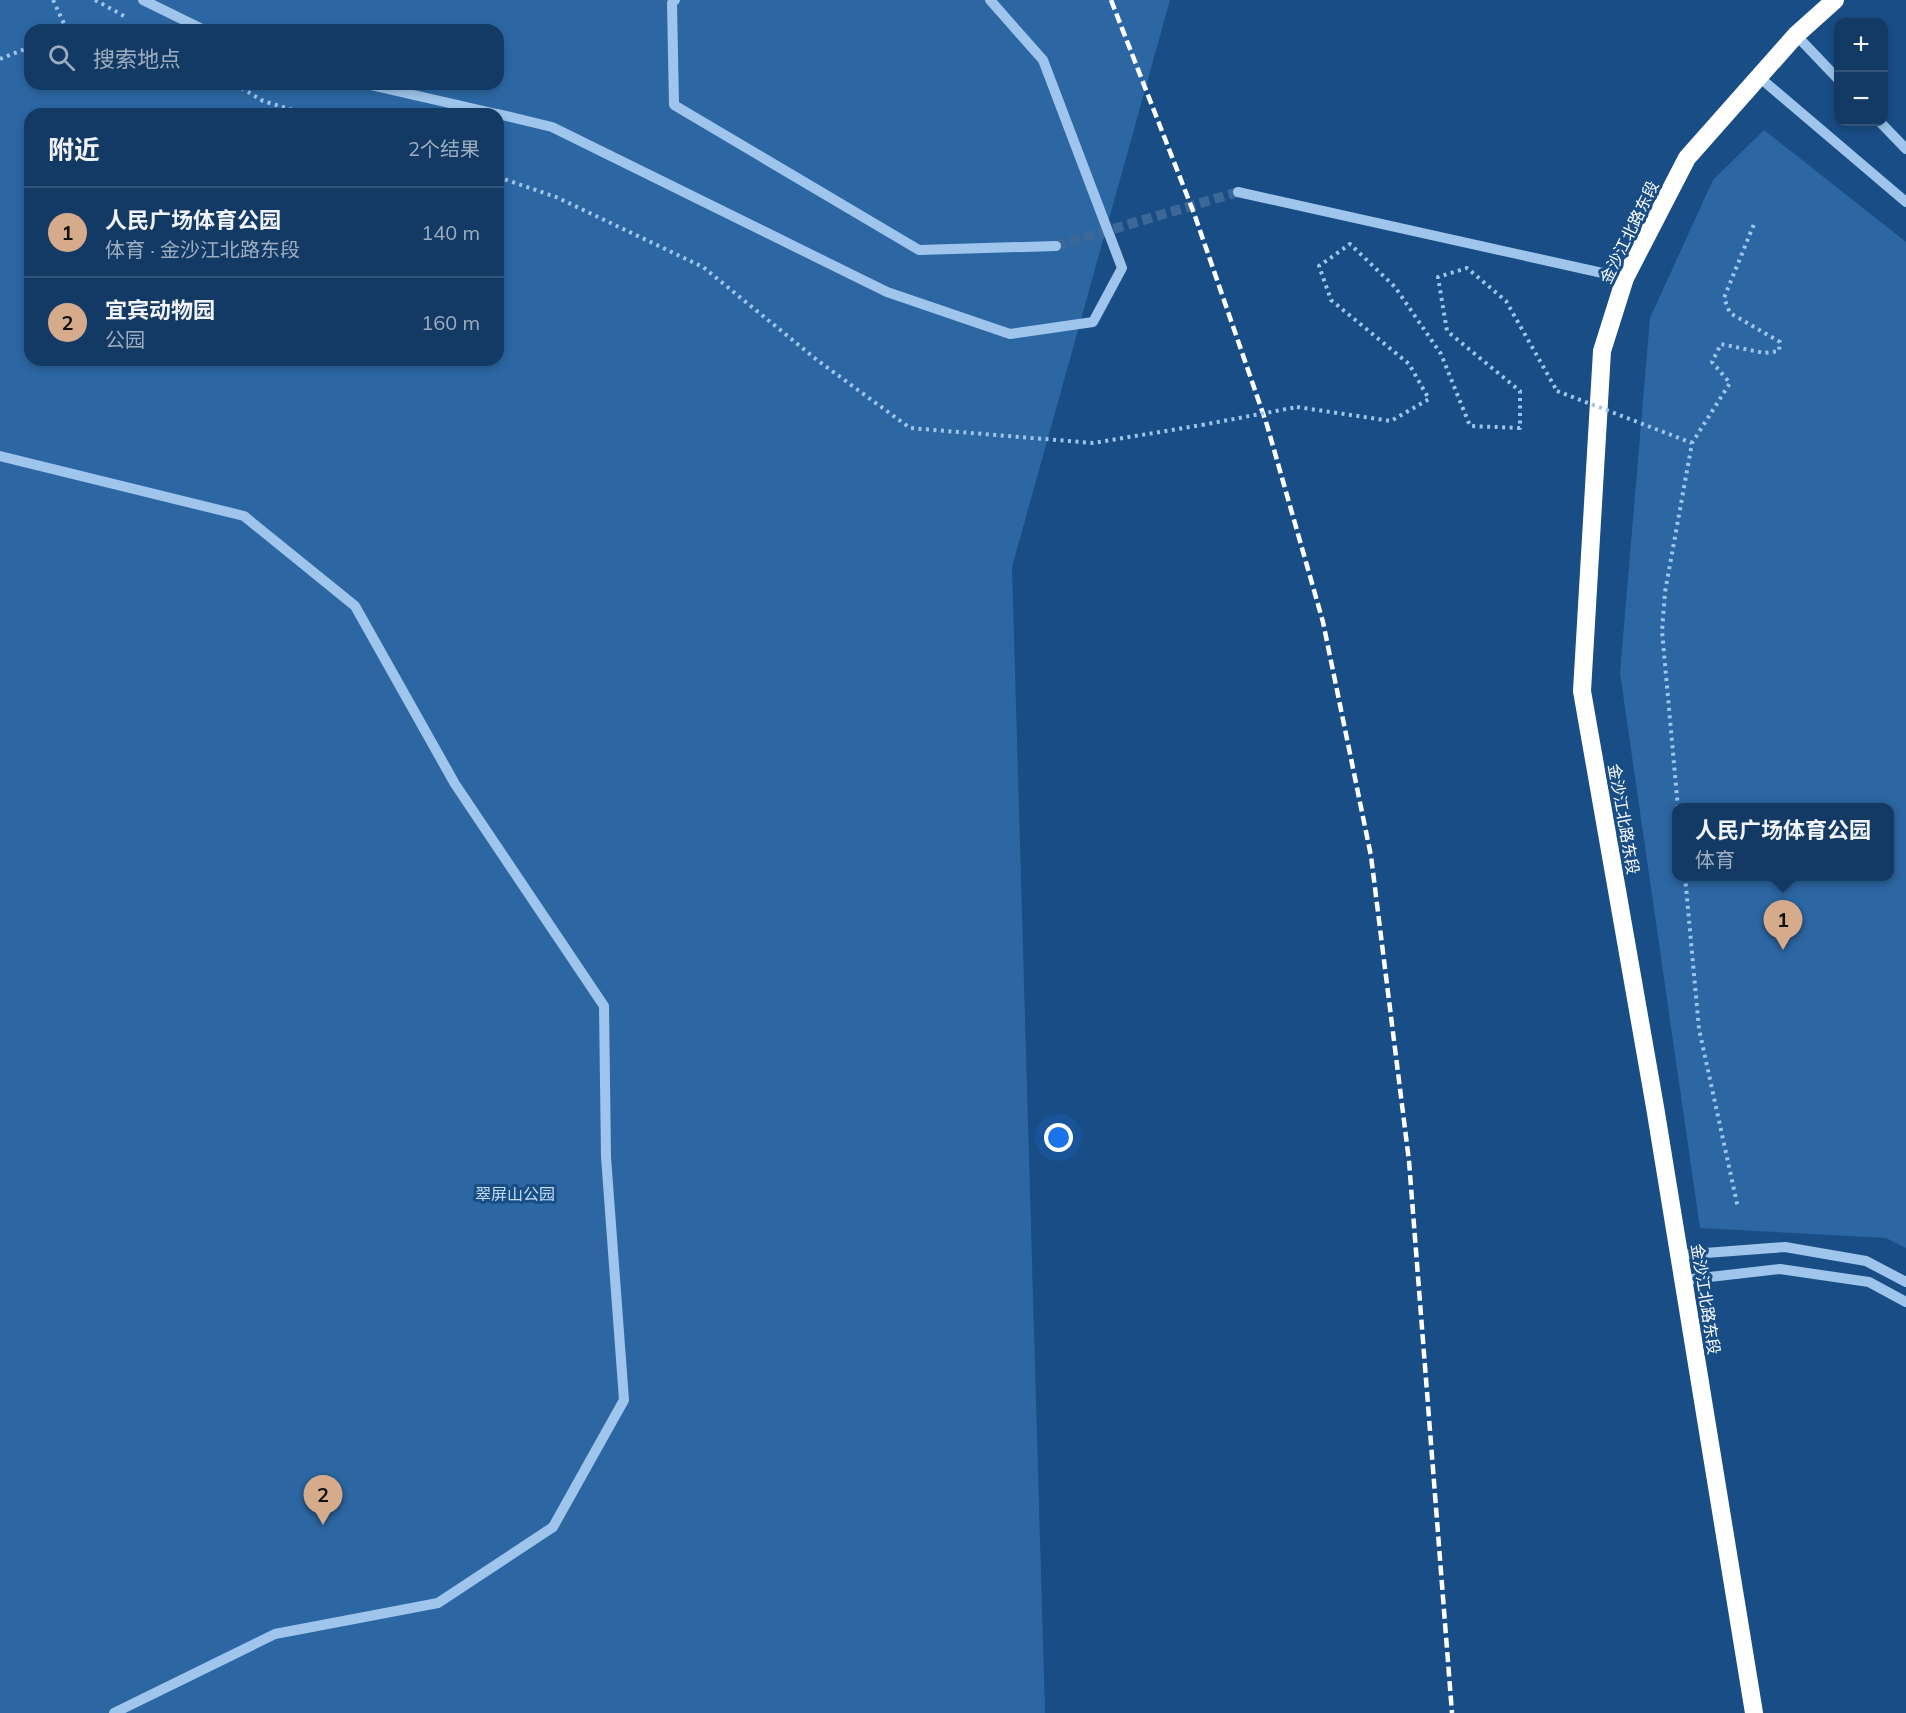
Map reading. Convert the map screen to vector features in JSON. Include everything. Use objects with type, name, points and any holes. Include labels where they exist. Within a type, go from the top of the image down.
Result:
[{"type":"highway","name":"金沙江北路东段","points":[[1754,1713],[1679,1255],[1582,691],[1602,351],[1625,278],[1687,158],[1796,35],[1836,0]]},
{"type":"street","points":[[143,0],[192,24]]},
{"type":"street","points":[[675,0],[672,3],[674,105],[919,250],[1056,246]]},
{"type":"street","points":[[504,115],[552,127],[898,296],[1010,334],[1093,322],[1122,267],[1042,60],[990,0]]},
{"type":"street","points":[[1796,35],[1834,74]]},
{"type":"street","points":[[1759,77],[1906,202]]},
{"type":"street","points":[[392,90],[472,108]]},
{"type":"street","points":[[1884,126],[1906,148]]},
{"type":"street","points":[[1238,192],[1625,278]]},
{"type":"street","points":[[0,456],[244,516],[355,606],[455,784],[604,1006],[606,1157],[624,1400],[553,1527],[438,1604],[275,1634],[114,1713]]},
{"type":"street","points":[[1679,1255],[1785,1247],[1866,1261],[1906,1282]]},
{"type":"street","points":[[1683,1280],[1780,1269],[1869,1282],[1906,1302]]},
{"type":"path","points":[[53,0],[64,24]]},
{"type":"path","points":[[95,0],[133,21]]},
{"type":"path","points":[[0,59],[24,49]]},
{"type":"path","points":[[246,90],[263,101],[286,108]]},
{"type":"path","points":[[504,179],[556,197],[703,267],[817,360],[910,428],[1093,443],[1297,407],[1392,421],[1429,399],[1409,364],[1331,300],[1319,266],[1350,244],[1395,287],[1441,354],[1470,426],[1520,428],[1520,391],[1447,331],[1438,277],[1467,267],[1506,301],[1557,391],[1692,443]]},
{"type":"path","points":[[1678,803],[1662,631],[1665,592],[1692,443],[1730,383],[1712,362],[1721,344],[1764,353],[1779,351],[1780,342],[1730,313],[1724,298],[1754,224]]},
{"type":"path","points":[[1685,881],[1699,1029],[1738,1208]]},
{"type":"green space","name":"翠屏山公园","points":[[0,0],[1170,0],[1012,567],[1045,1713],[0,1713]]},
{"type":"green space","points":[[1764,130],[1906,242],[1906,1248],[1886,1238],[1700,1228],[1620,673],[1650,318],[1713,180]]},
{"type":"tunnel","points":[[1056,246],[1238,192]]},
{"type":"railway","points":[[1111,0],[1195,216],[1267,425],[1323,622],[1371,856],[1409,1161],[1452,1713]]},
{"type":"place","name":"人民广场体育公园","points":[[1783,950]]},
{"type":"place","name":"宜宾动物园","points":[[323,1525]]}]
